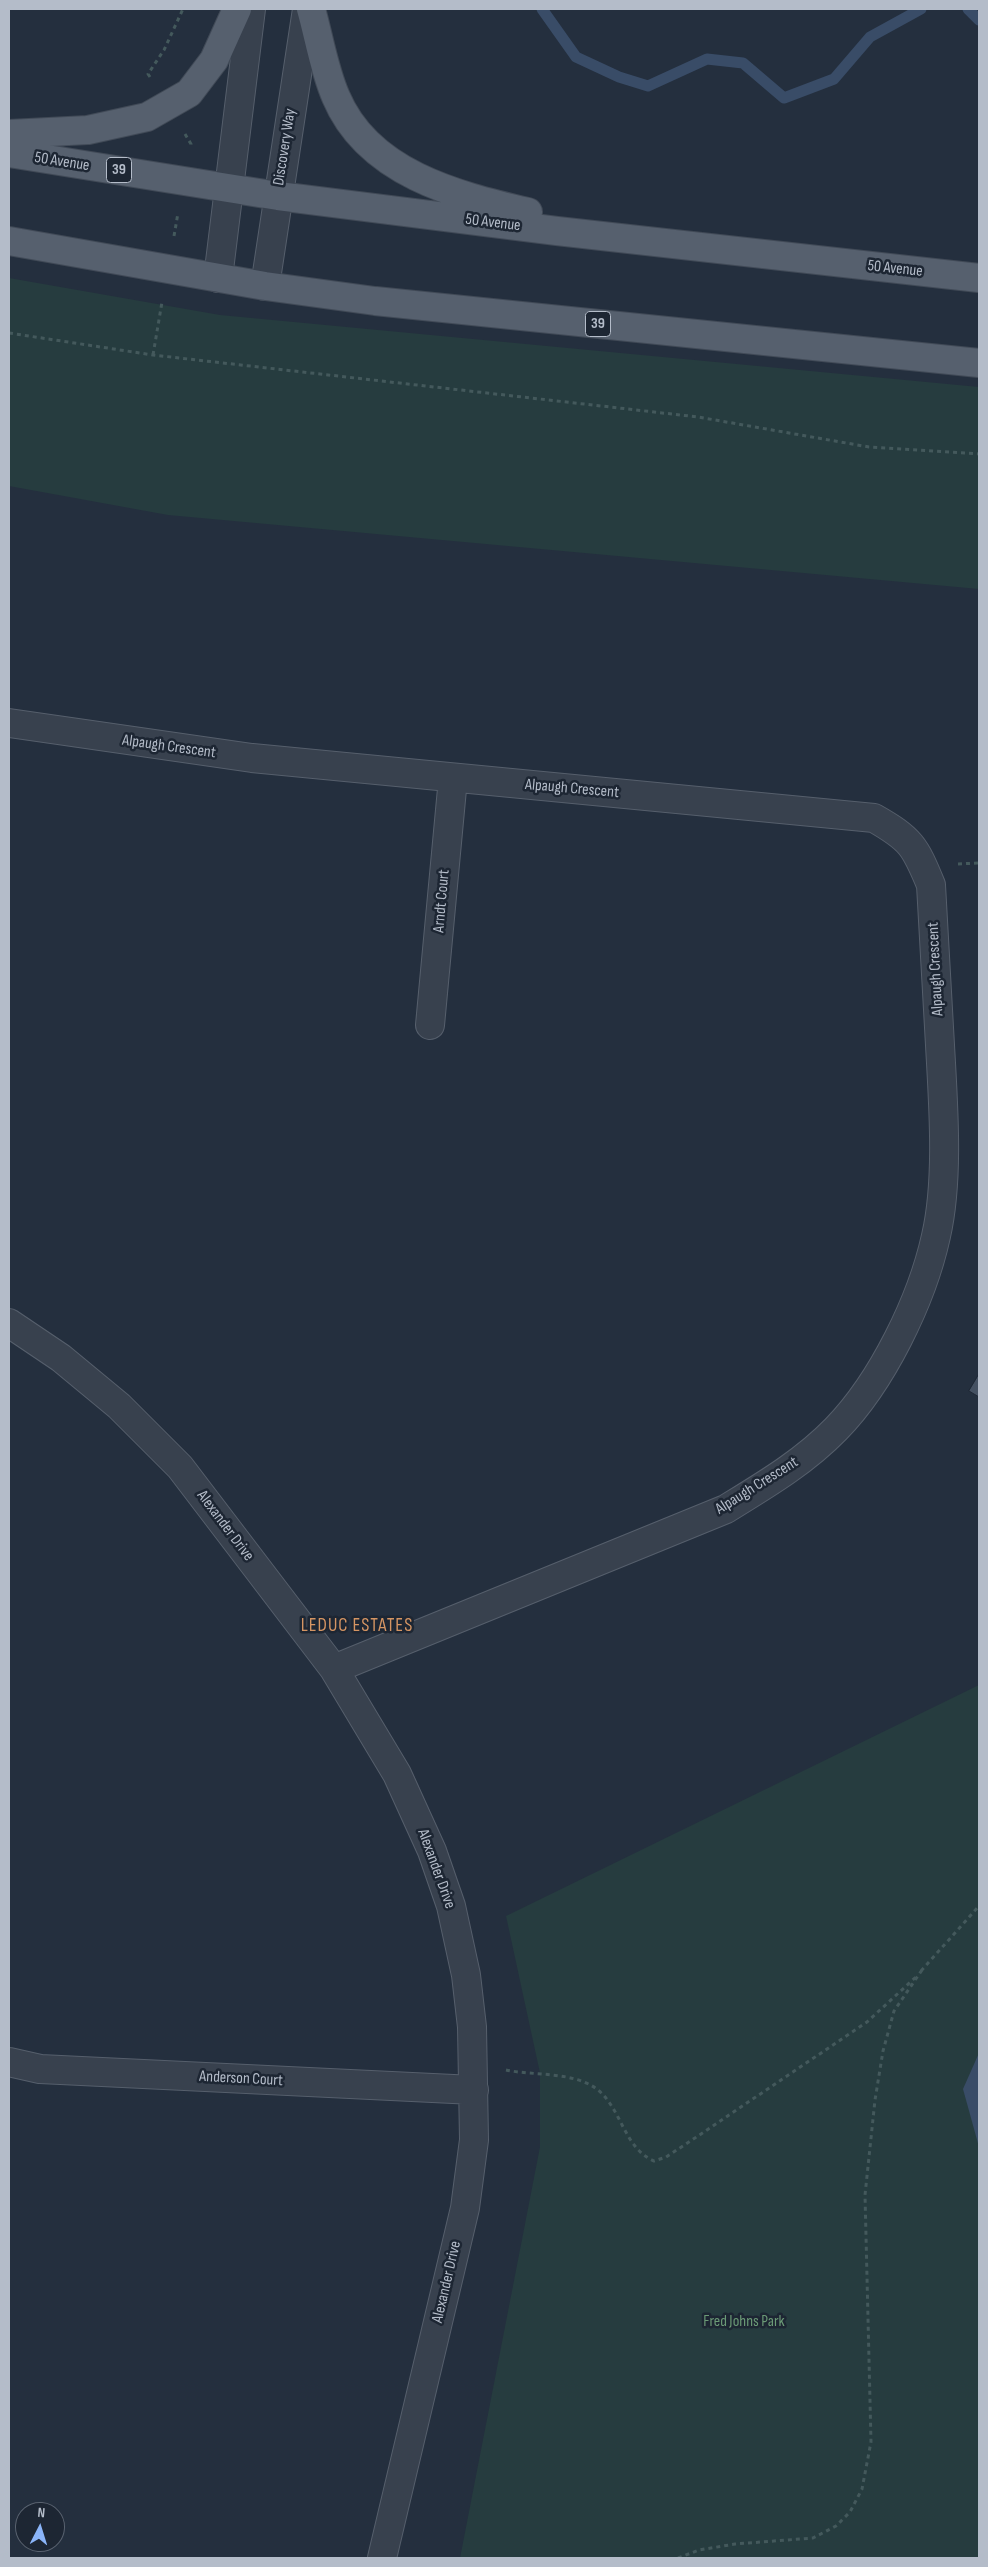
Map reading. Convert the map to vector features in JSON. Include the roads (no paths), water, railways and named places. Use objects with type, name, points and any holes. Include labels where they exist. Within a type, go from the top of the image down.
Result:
[{"type":"main road","points":[[9,134],[88,130],[147,117],[189,93],[214,60],[237,9]]},
{"type":"main road","points":[[311,9],[335,97],[356,133],[385,160],[431,184],[496,205],[651,241]]},
{"type":"main road","name":"50 Avenue","points":[[9,153],[230,186],[278,196],[548,230],[979,278]]},
{"type":"main road","name":"39","points":[[9,241],[265,286],[376,301],[979,363]]},
{"type":"street","points":[[218,278],[251,9]]},
{"type":"street","name":"Discovery Way","points":[[265,286],[307,9]]},
{"type":"street","name":"Alpaugh Crescent","points":[[9,723],[252,758],[834,812],[874,818],[900,833],[917,850],[931,885],[944,1118],[943,1174],[937,1235],[918,1297],[879,1374],[836,1428],[786,1472],[726,1509],[334,1669]]},
{"type":"street","name":"Arndt Court","points":[[430,1025],[453,778]]},
{"type":"street","name":"Alexander Drive","points":[[9,1323],[61,1358],[119,1406],[180,1467],[334,1669],[397,1774],[432,1852],[451,1906],[466,1975],[472,2027],[474,2140],[465,2208],[382,2558]]},
{"type":"street","name":"Anderson Court","points":[[9,2062],[40,2069],[474,2076]]},
{"type":"water","points":[[979,2053],[979,2147],[963,2089]]},
{"type":"waterway","points":[[542,9],[576,57],[619,77],[648,86],[707,59],[743,63],[784,98],[834,79],[870,37],[921,9]]},
{"type":"waterway","points":[[968,9],[979,20]]},
{"type":"district","name":"LEDUC ESTATES","points":[[357,1626]]},
{"type":"park label","name":"Fred Johns Park","points":[[744,2322]]}]
